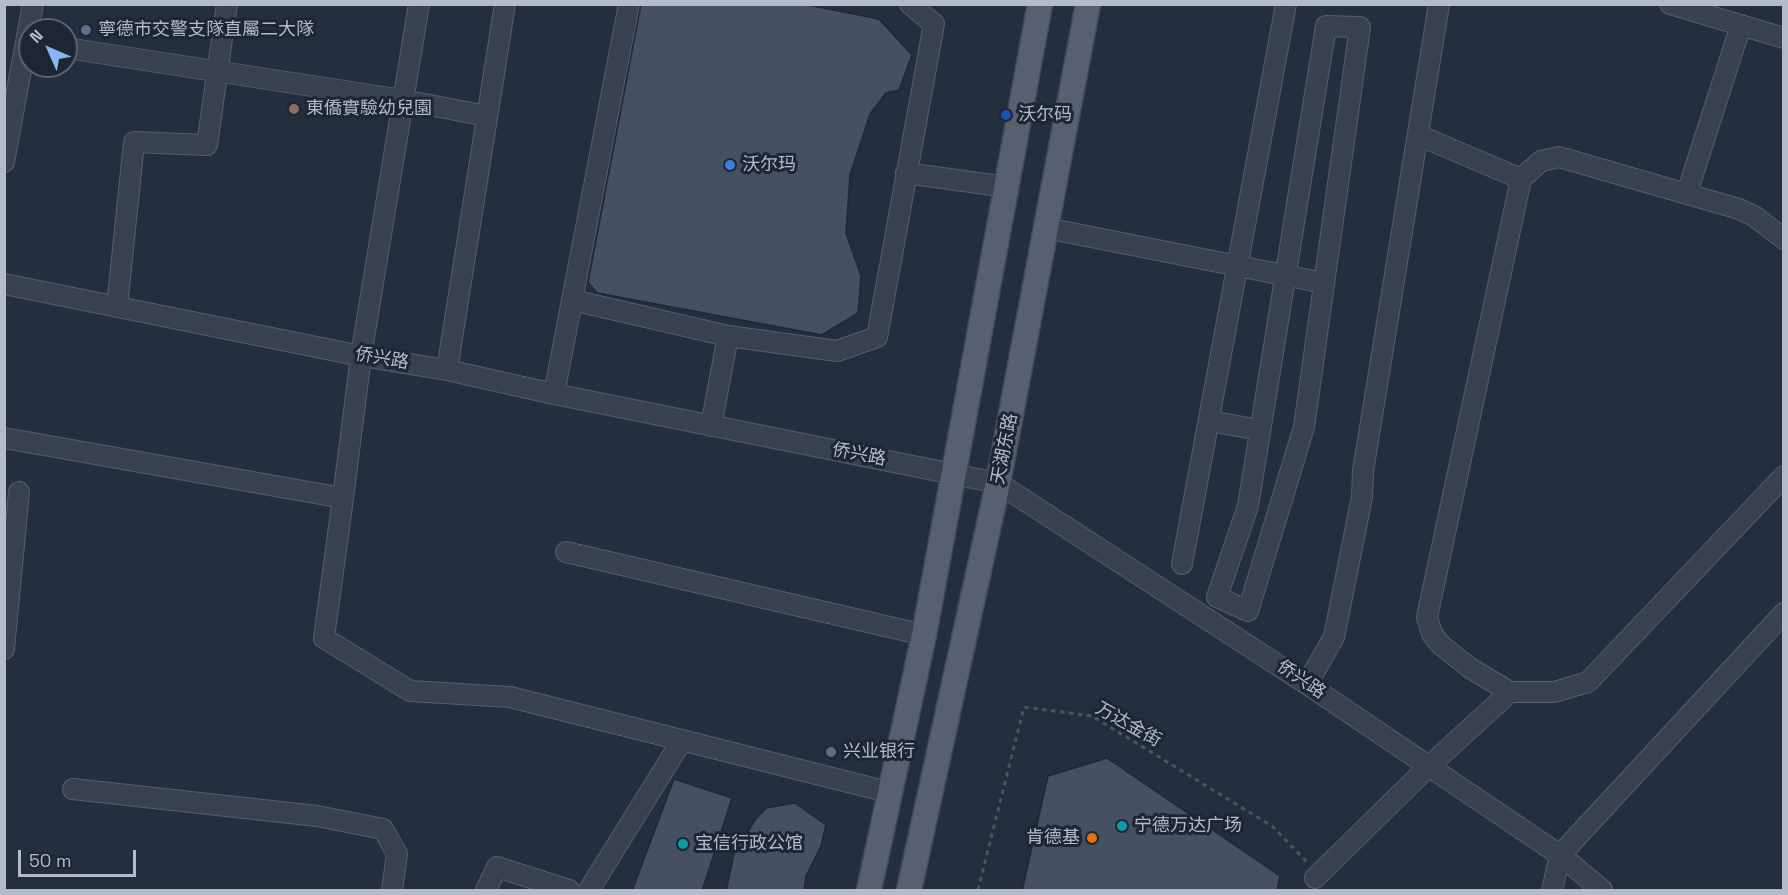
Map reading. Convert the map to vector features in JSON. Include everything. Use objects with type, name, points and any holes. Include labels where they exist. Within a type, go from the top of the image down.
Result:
[{"type":"main road","points":[[869,891],[888,792],[924,635],[1040,4]]},
{"type":"main road","name":"天湖东路","points":[[909,891],[998,483],[1088,4]]},
{"type":"street","points":[[117,307],[134,142],[207,145],[215,71],[227,4]]},
{"type":"street","points":[[419,4],[361,356],[324,638],[410,691],[510,698],[888,792]]},
{"type":"street","points":[[447,370],[505,4]]},
{"type":"street","points":[[554,394],[629,4]]},
{"type":"street","points":[[572,300],[728,336],[837,351],[877,337],[934,24],[910,4]]},
{"type":"street","points":[[1182,564],[1286,4]]},
{"type":"street","points":[[1307,684],[1334,637],[1362,497],[1363,471],[1439,4]]},
{"type":"street","points":[[1670,4],[1784,38]]},
{"type":"street","points":[[1686,193],[1741,25]]},
{"type":"street","points":[[1326,26],[1360,27],[1324,283],[1304,426],[1248,611],[1217,597],[1248,506],[1326,26]]},
{"type":"street","points":[[78,50],[403,100],[487,116]]},
{"type":"street","points":[[4,162],[21,78]]},
{"type":"street","points":[[1418,135],[1521,179]]},
{"type":"street","points":[[1784,239],[1754,216],[1686,193],[1559,157],[1541,161],[1521,179],[1427,617],[1432,634],[1441,645],[1486,679],[1510,692],[1554,692],[1588,682],[1784,476]]},
{"type":"street","points":[[906,173],[1007,187]]},
{"type":"street","points":[[1046,228],[1237,268],[1324,283]]},
{"type":"street","name":"侨兴路","points":[[4,284],[361,356],[447,370],[554,394],[998,483],[1307,684],[1560,855],[1602,891]]},
{"type":"street","points":[[711,426],[728,336]]},
{"type":"street","points":[[1209,421],[1260,430]]},
{"type":"street","points":[[4,438],[343,498]]},
{"type":"street","points":[[4,649],[19,492]]},
{"type":"street","points":[[566,552],[924,635]]},
{"type":"street","points":[[1552,891],[1560,855],[1784,613]]},
{"type":"street","points":[[1316,878],[1428,767],[1510,692]]},
{"type":"street","points":[[589,891],[681,742]]},
{"type":"street","points":[[73,789],[317,816],[383,830],[397,854],[392,891]]},
{"type":"street","points":[[486,891],[496,867],[569,891]]},
{"type":"path","name":"万达金街","points":[[978,891],[1024,707],[1092,716],[1272,826],[1307,862],[1316,878]]},
{"type":"building","name":"沃尔玛","points":[[641,4],[803,4],[879,19],[912,55],[899,90],[886,93],[870,114],[850,175],[846,233],[861,276],[858,313],[822,335],[597,293],[588,282]]},
{"type":"building","name":"宁德万达广场","points":[[1107,758],[1280,876],[1277,891],[1022,891],[1048,776]]},
{"type":"building","name":"宝信行政公馆","points":[[674,779],[732,798],[702,891],[632,891]]},
{"type":"building","points":[[795,803],[826,825],[821,846],[806,876],[804,891],[726,891],[735,849],[755,820],[766,808]]},
{"type":"place","name":"寧德市交警支隊直屬二大隊","points":[[86,30]]},
{"type":"place","name":"東僑實驗幼兒園","points":[[294,109]]},
{"type":"place","name":"沃尔码","points":[[1006,115]]},
{"type":"place","name":"沃尔玛","points":[[730,165]]},
{"type":"place","name":"兴业银行","points":[[831,752]]},
{"type":"place","name":"宁德万达广场","points":[[1122,826]]},
{"type":"place","name":"肯德基","points":[[1092,838]]},
{"type":"place","name":"宝信行政公馆","points":[[683,844]]}]
